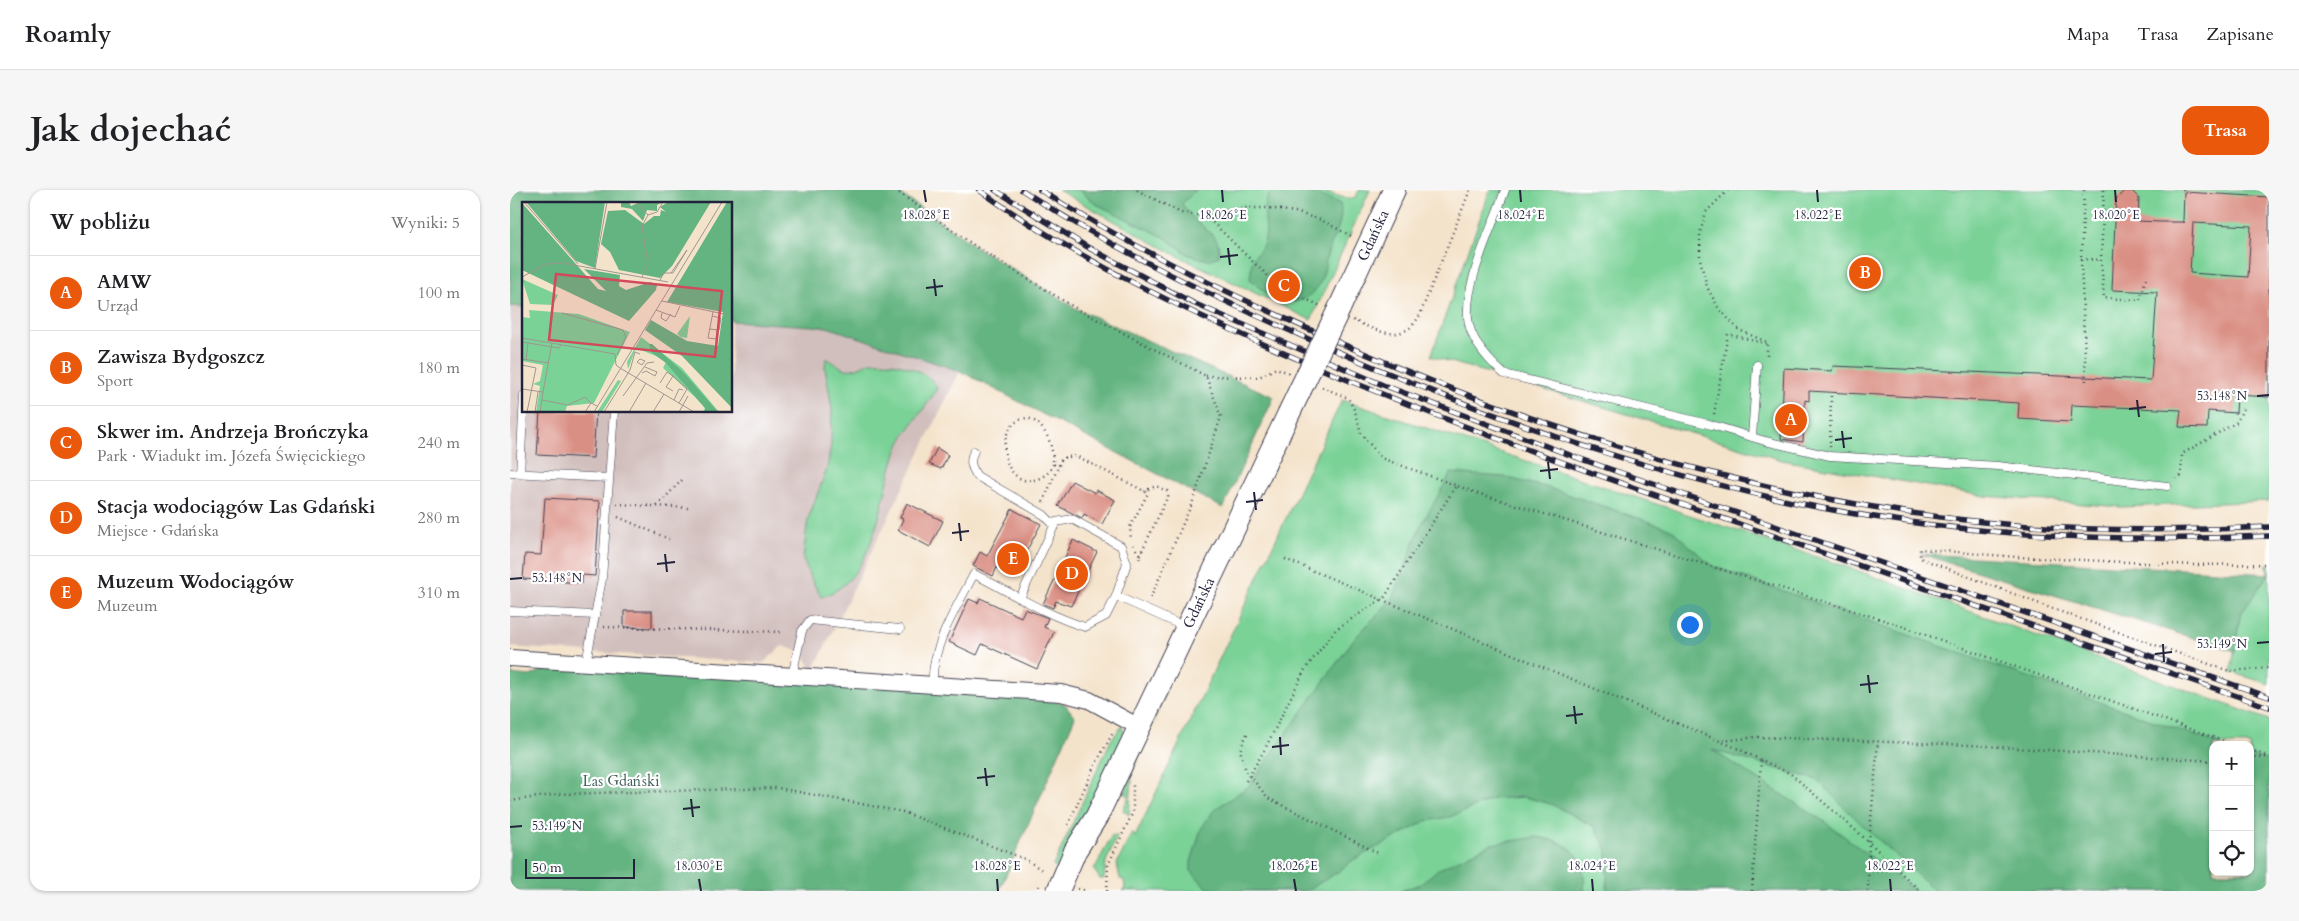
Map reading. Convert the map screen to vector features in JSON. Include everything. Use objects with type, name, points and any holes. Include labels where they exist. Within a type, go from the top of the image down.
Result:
[{"type":"main road","name":"Gdańska","points":[[1058,891],[1075,851],[1097,816],[1305,384],[1394,190]]},
{"type":"main road","name":"Gdańska","points":[[1082,891],[1097,816]]},
{"type":"street","points":[[510,658],[1061,693],[1089,700],[1139,727]]},
{"type":"lane","points":[[1505,190],[1476,270],[1468,300],[1468,320],[1479,348],[1490,362],[1504,374],[1830,456],[1998,466],[2166,486]]},
{"type":"lane","points":[[1752,437],[1758,365]]},
{"type":"lane","points":[[520,474],[523,412]]},
{"type":"lane","points":[[586,663],[602,579],[614,412]]},
{"type":"lane","points":[[974,450],[971,456],[972,468],[977,476],[1039,512],[1054,526]]},
{"type":"lane","points":[[510,473],[609,478]]},
{"type":"lane","points":[[933,685],[932,670],[936,652],[974,574],[1020,598],[1065,621],[1085,627],[1106,616],[1116,596],[1127,563],[1121,546],[1072,519],[1056,522],[1020,598]]},
{"type":"lane","points":[[1116,596],[1186,628]]},
{"type":"lane","points":[[510,611],[595,615]]},
{"type":"lane","points":[[792,676],[802,631],[810,620],[900,629]]},
{"type":"path","points":[[895,190],[978,248],[1077,309],[1206,376],[1259,377],[1276,368],[1305,384],[1348,398],[1355,411],[1361,433],[1381,458],[1456,486],[1893,623],[2224,741]]},
{"type":"path","points":[[1137,190],[1181,213],[1205,216],[1239,208],[1286,210],[1321,220],[1354,238]]},
{"type":"path","points":[[1728,190],[1706,212],[1700,233],[1700,259],[1707,287],[1719,309],[1739,330],[1767,342],[1766,360]]},
{"type":"path","points":[[2084,190],[2081,259],[2086,383]]},
{"type":"path","points":[[2104,190],[2100,260],[2104,298],[2140,300],[2146,278]]},
{"type":"path","points":[[2081,259],[2100,260]]},
{"type":"path","points":[[1712,425],[1728,334],[1766,344]]},
{"type":"path","points":[[1145,610],[1193,501],[1221,417],[1206,376]]},
{"type":"path","points":[[1830,456],[1832,392]]},
{"type":"path","points":[[2166,486],[2181,476],[2182,454],[2237,422],[2243,409]]},
{"type":"path","points":[[1027,418],[1038,424],[1050,445],[1053,464],[1046,474],[1031,480],[1022,479],[1012,472],[1005,458],[1004,448],[1006,438],[1013,425],[1027,418]]},
{"type":"path","points":[[1039,512],[1065,456],[1076,456],[1148,493],[1130,527],[1131,542],[1140,555]]},
{"type":"path","points":[[1053,464],[1059,466]]},
{"type":"path","points":[[656,506],[682,480]]},
{"type":"path","points":[[1137,564],[1168,496],[1167,491],[1156,486],[1144,491]]},
{"type":"path","points":[[1246,781],[1309,664],[1336,630],[1384,598],[1456,486]]},
{"type":"path","points":[[607,503],[688,508]]},
{"type":"path","points":[[606,512],[669,540]]},
{"type":"path","points":[[2269,564],[2194,565],[2016,557],[1920,549],[1920,558],[2053,609],[2229,671],[2269,668]]},
{"type":"path","points":[[1286,558],[1720,741],[1791,774],[1869,842],[1920,891]]},
{"type":"path","points":[[593,627],[784,632]]},
{"type":"path","points":[[1067,828],[1095,765],[1114,731]]},
{"type":"path","points":[[1247,734],[1240,750],[1246,771],[1268,798],[1380,854]]},
{"type":"path","points":[[1720,741],[1755,737],[1971,745],[2209,761]]},
{"type":"path","points":[[1868,891],[1869,842],[1878,742]]},
{"type":"path","points":[[2254,751],[2268,756]]},
{"type":"path","points":[[2254,757],[2268,756]]},
{"type":"path","points":[[1752,891],[1761,760]]},
{"type":"path","points":[[510,801],[559,794],[778,788],[903,812],[1025,859],[1042,870]]},
{"type":"path","points":[[1107,891],[1108,864],[1129,821]]},
{"type":"shaded area","points":[[510,306],[522,307],[522,412],[732,412],[732,321],[827,327],[960,371],[813,671],[802,652],[782,646],[763,663],[510,647]]},
{"type":"green space","points":[[510,190],[895,190],[978,248],[1077,309],[1274,397],[1223,508],[960,371],[827,327],[732,321],[732,202],[522,202],[522,307],[510,306]]},
{"type":"green space","points":[[1058,190],[1317,190],[1348,199],[1356,197],[1359,190],[1370,190],[1311,320],[1172,253]]},
{"type":"green space","points":[[1079,190],[1196,190],[1182,204],[1194,219],[1214,236],[1218,244],[1219,256],[1208,260],[1189,255],[1164,237],[1096,204]]},
{"type":"green space","points":[[1273,190],[1307,192],[1340,203],[1340,221],[1320,283],[1313,293],[1304,299],[1285,301],[1276,298],[1266,293],[1250,279],[1253,259],[1264,243],[1266,233],[1266,201]]},
{"type":"green space","points":[[1490,190],[2269,190],[2269,501],[2121,507],[1984,496],[1782,460],[1431,356]]},
{"type":"green space","points":[[826,358],[846,369],[856,368],[872,362],[899,364],[926,376],[933,381],[937,388],[897,450],[874,535],[865,556],[854,574],[840,588],[821,597],[809,575],[803,558],[808,519],[827,469],[831,445],[832,409],[825,367]]},
{"type":"green space","points":[[1342,400],[1856,570],[2269,720],[2269,891],[1122,891],[1125,889],[1124,880],[1120,879],[1117,864],[1132,832],[1135,837]]},
{"type":"green space","points":[[1451,473],[1504,477],[1549,488],[1671,529],[1712,566],[2211,741],[2209,741],[2209,876],[2254,876],[2254,756],[2269,761],[2269,891],[1935,891],[1858,821],[1817,780],[1712,750],[1825,822],[1916,891],[1607,891],[1607,850],[1595,827],[1551,804],[1524,797],[1493,799],[1450,817],[1426,821],[1353,860],[1338,872],[1306,891],[1219,891],[1206,887],[1191,871],[1191,862],[1201,829],[1215,809],[1248,787],[1354,639],[1393,598],[1420,527]]},
{"type":"green space","points":[[1921,554],[2269,574],[2240,615],[2235,651]]},
{"type":"green space","points":[[2267,564],[2269,564],[2269,684],[2231,672],[2240,615],[2268,574]]},
{"type":"green space","name":"Las Gdański","points":[[553,666],[1038,696],[1065,704],[1075,717],[999,891],[510,891],[510,674],[530,676]]},
{"type":"green space","points":[[1167,689],[1130,779],[1132,780],[1129,815],[1123,810],[1129,796],[1125,794],[1130,772]]},
{"type":"green space","points":[[1122,726],[1125,736],[1059,870],[1053,866],[1111,740]]},
{"type":"green space","points":[[1112,835],[1117,836],[1106,862],[1104,879],[1100,879],[1094,870]]},
{"type":"green space","points":[[1538,837],[1560,843],[1575,853],[1583,868],[1584,891],[1400,891],[1421,884],[1437,870],[1491,844]]},
{"type":"building","points":[[2124,191],[2132,191],[2139,198],[2138,221],[2183,222],[2184,192],[2269,197],[2269,397],[2237,395],[2236,413],[2208,411],[2207,428],[2179,427],[2181,410],[2072,405],[2071,422],[2018,419],[2019,403],[1809,391],[1809,401],[1805,400],[1803,442],[1781,439],[1784,368],[1832,371],[1833,366],[2151,380],[2157,292],[2112,290],[2116,199]],"holes":[[[2193,223],[2251,226],[2248,277],[2190,273]]]},
{"type":"building","points":[[540,412],[596,412],[593,458],[537,455]]},
{"type":"building","points":[[937,448],[948,455],[941,469],[929,464]]},
{"type":"building","points":[[1072,481],[1095,493],[1096,490],[1115,500],[1102,524],[1084,514],[1082,518],[1058,506]]},
{"type":"building","points":[[545,498],[600,501],[595,576],[582,575],[582,583],[523,579],[525,554],[541,555]]},
{"type":"building","points":[[907,503],[943,521],[930,547],[898,530],[903,519],[900,518]]},
{"type":"building","points":[[1012,509],[1041,524],[1020,563],[1003,554],[993,576],[973,566],[980,552],[987,556]]},
{"type":"building","points":[[1073,540],[1097,552],[1071,606],[1056,601],[1053,608],[1043,604]]},
{"type":"building","points":[[980,598],[1021,617],[1025,609],[1048,618],[1044,627],[1054,632],[1037,669],[982,644],[977,655],[949,642],[969,599],[978,603]]},
{"type":"building","points":[[624,611],[652,611],[652,628],[624,627]]},
{"type":"railway","points":[[979,190],[1057,241],[1138,285],[1180,306],[1352,382],[1581,469],[2269,707]]},
{"type":"railway","points":[[995,190],[1089,248],[1193,303],[1383,385],[1578,458],[2269,697]]},
{"type":"railway","points":[[1022,190],[1095,235],[1171,275],[1387,373],[1508,420],[1632,461],[1695,479],[1822,508],[1878,518],[1989,531],[2101,538],[2157,539],[2269,536]]},
{"type":"railway","points":[[1040,190],[1114,234],[1190,274],[1347,346],[1501,407],[1579,434],[1658,458],[1738,479],[1819,497],[1983,522],[2054,528],[2126,530],[2269,527]]},
{"type":"place","name":"Zawisza Bydgoszcz","points":[[1865,273]]},
{"type":"place","name":"Skwer im. Andrzeja Brończyka","points":[[1284,286]]},
{"type":"place","name":"AMW","points":[[1791,420]]},
{"type":"place","name":"Muzeum Wodociągów","points":[[1013,559]]},
{"type":"place","name":"Stacja wodociągów Las Gdański","points":[[1072,574]]}]
